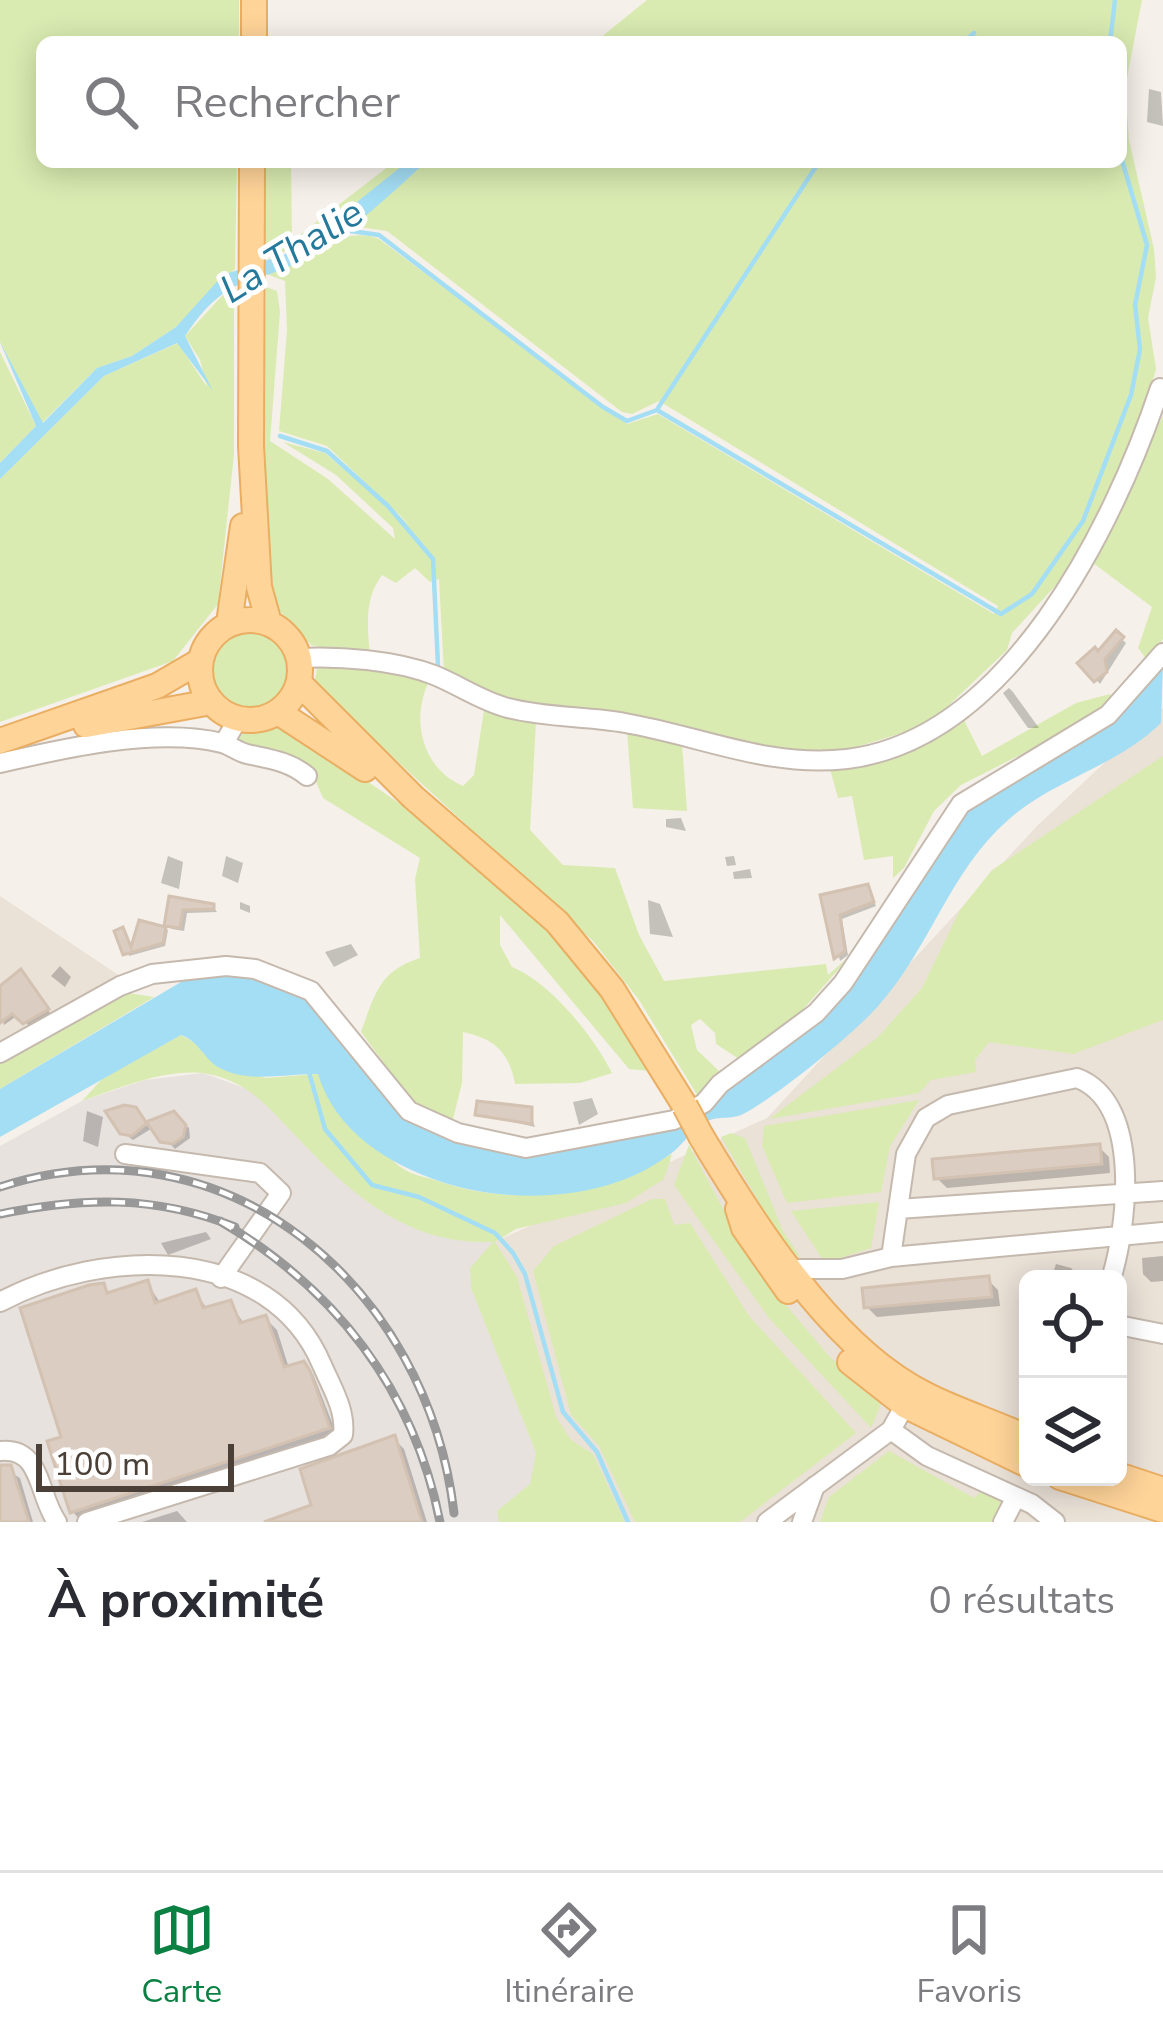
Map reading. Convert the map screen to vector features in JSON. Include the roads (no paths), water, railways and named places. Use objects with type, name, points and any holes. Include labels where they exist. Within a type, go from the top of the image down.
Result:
[{"type":"main road","points":[[254,0],[254,36]]},
{"type":"main road","points":[[252,168],[251,446],[260,587],[269,623]]},
{"type":"main road","points":[[229,623],[251,446]]},
{"type":"main road","points":[[413,797],[396,792],[308,727],[278,712],[238,719],[211,702],[202,686],[200,661],[213,634],[229,623],[269,623],[290,639],[299,670],[413,797],[510,876],[580,946],[632,1018],[685,1106],[729,1184],[744,1228],[808,1277],[839,1334],[916,1404],[1019,1435]]},
{"type":"main road","points":[[30,733],[157,686],[200,661]]},
{"type":"main road","points":[[278,712],[299,670]]},
{"type":"main road","points":[[0,741],[211,702]]},
{"type":"main road","points":[[808,1277],[830,1345],[916,1404],[1019,1460]]},
{"type":"main road","points":[[1127,1478],[1163,1490]]},
{"type":"main road","points":[[1088,1486],[1163,1510]]},
{"type":"street","points":[[299,670],[413,670],[508,708],[622,722],[740,752],[803,760],[850,759],[905,742],[940,726],[977,698],[1028,644],[1073,575],[1139,451],[1160,388]]},
{"type":"street","points":[[0,1053],[120,986],[152,974],[226,966],[255,968],[310,991],[409,1111],[442,1127],[526,1148],[674,1120],[704,1103],[721,1084],[816,1013],[844,983],[961,804],[1108,715],[1163,653]]},
{"type":"street","points":[[224,743],[238,719]]},
{"type":"street","points":[[0,763],[116,744],[224,743],[233,751],[294,765],[307,776]]},
{"type":"street","points":[[891,1257],[906,1154],[919,1127],[935,1111],[1077,1078],[1093,1088],[1111,1118],[1127,1195],[1113,1270]]},
{"type":"street","points":[[125,1154],[260,1173],[277,1183],[281,1193],[221,1278]]},
{"type":"street","points":[[898,1209],[1163,1191]]},
{"type":"street","points":[[808,1277],[891,1257],[1163,1232]]},
{"type":"street","points":[[0,1302],[122,1262],[221,1278],[289,1310],[310,1336],[345,1419],[343,1435],[329,1446],[86,1522]]},
{"type":"street","points":[[1127,1327],[1163,1334]]},
{"type":"street","points":[[767,1522],[891,1430],[916,1404]]},
{"type":"street","points":[[891,1430],[957,1472],[1016,1497],[1055,1522]]},
{"type":"street","points":[[0,1450],[15,1450],[30,1461],[57,1522]]},
{"type":"street","points":[[802,1522],[814,1486]]},
{"type":"street","points":[[1003,1522],[1016,1497]]},
{"type":"water","points":[[400,168],[419,168],[317,252],[232,288],[202,313],[185,336],[213,391],[177,343],[104,376],[0,479],[0,463],[36,426],[0,342],[43,423],[97,368],[132,356],[176,327],[223,275],[297,250]]},
{"type":"water","points":[[1163,663],[1161,723],[1125,751],[1045,794],[1008,820],[970,863],[897,983],[868,1017],[759,1105],[741,1115],[703,1123],[669,1155],[618,1182],[529,1196],[442,1182],[402,1166],[366,1143],[337,1112],[318,1074],[235,1074],[212,1063],[181,1035],[0,1137],[0,1089],[181,982],[235,972],[304,991],[405,1116],[475,1144],[659,1129],[811,1021],[965,805],[1064,752]]},
{"type":"waterway","points":[[1111,36],[1115,0]]},
{"type":"waterway","points":[[971,36],[974,33]]},
{"type":"waterway","points":[[658,408],[815,168]]},
{"type":"waterway","name":"La Thalie","points":[[344,230],[379,235],[603,407],[627,421],[657,410],[1001,614],[1032,594],[1083,521],[1131,395],[1140,349],[1135,305],[1147,245],[1124,168]]},
{"type":"waterway","points":[[280,436],[327,451],[388,506],[433,559],[438,666]]},
{"type":"waterway","points":[[309,1072],[325,1129],[372,1185],[419,1197],[495,1233],[513,1253],[525,1274],[563,1412],[597,1452],[628,1522]]},
{"type":"railway","points":[[0,1187],[84,1171],[163,1175],[237,1199],[303,1238],[359,1292],[404,1357],[436,1432],[454,1513]]},
{"type":"railway","points":[[0,1214],[60,1204],[119,1202],[176,1209],[235,1227]]},
{"type":"railway","points":[[220,1221],[299,1278],[363,1347],[411,1429],[440,1522]]}]
